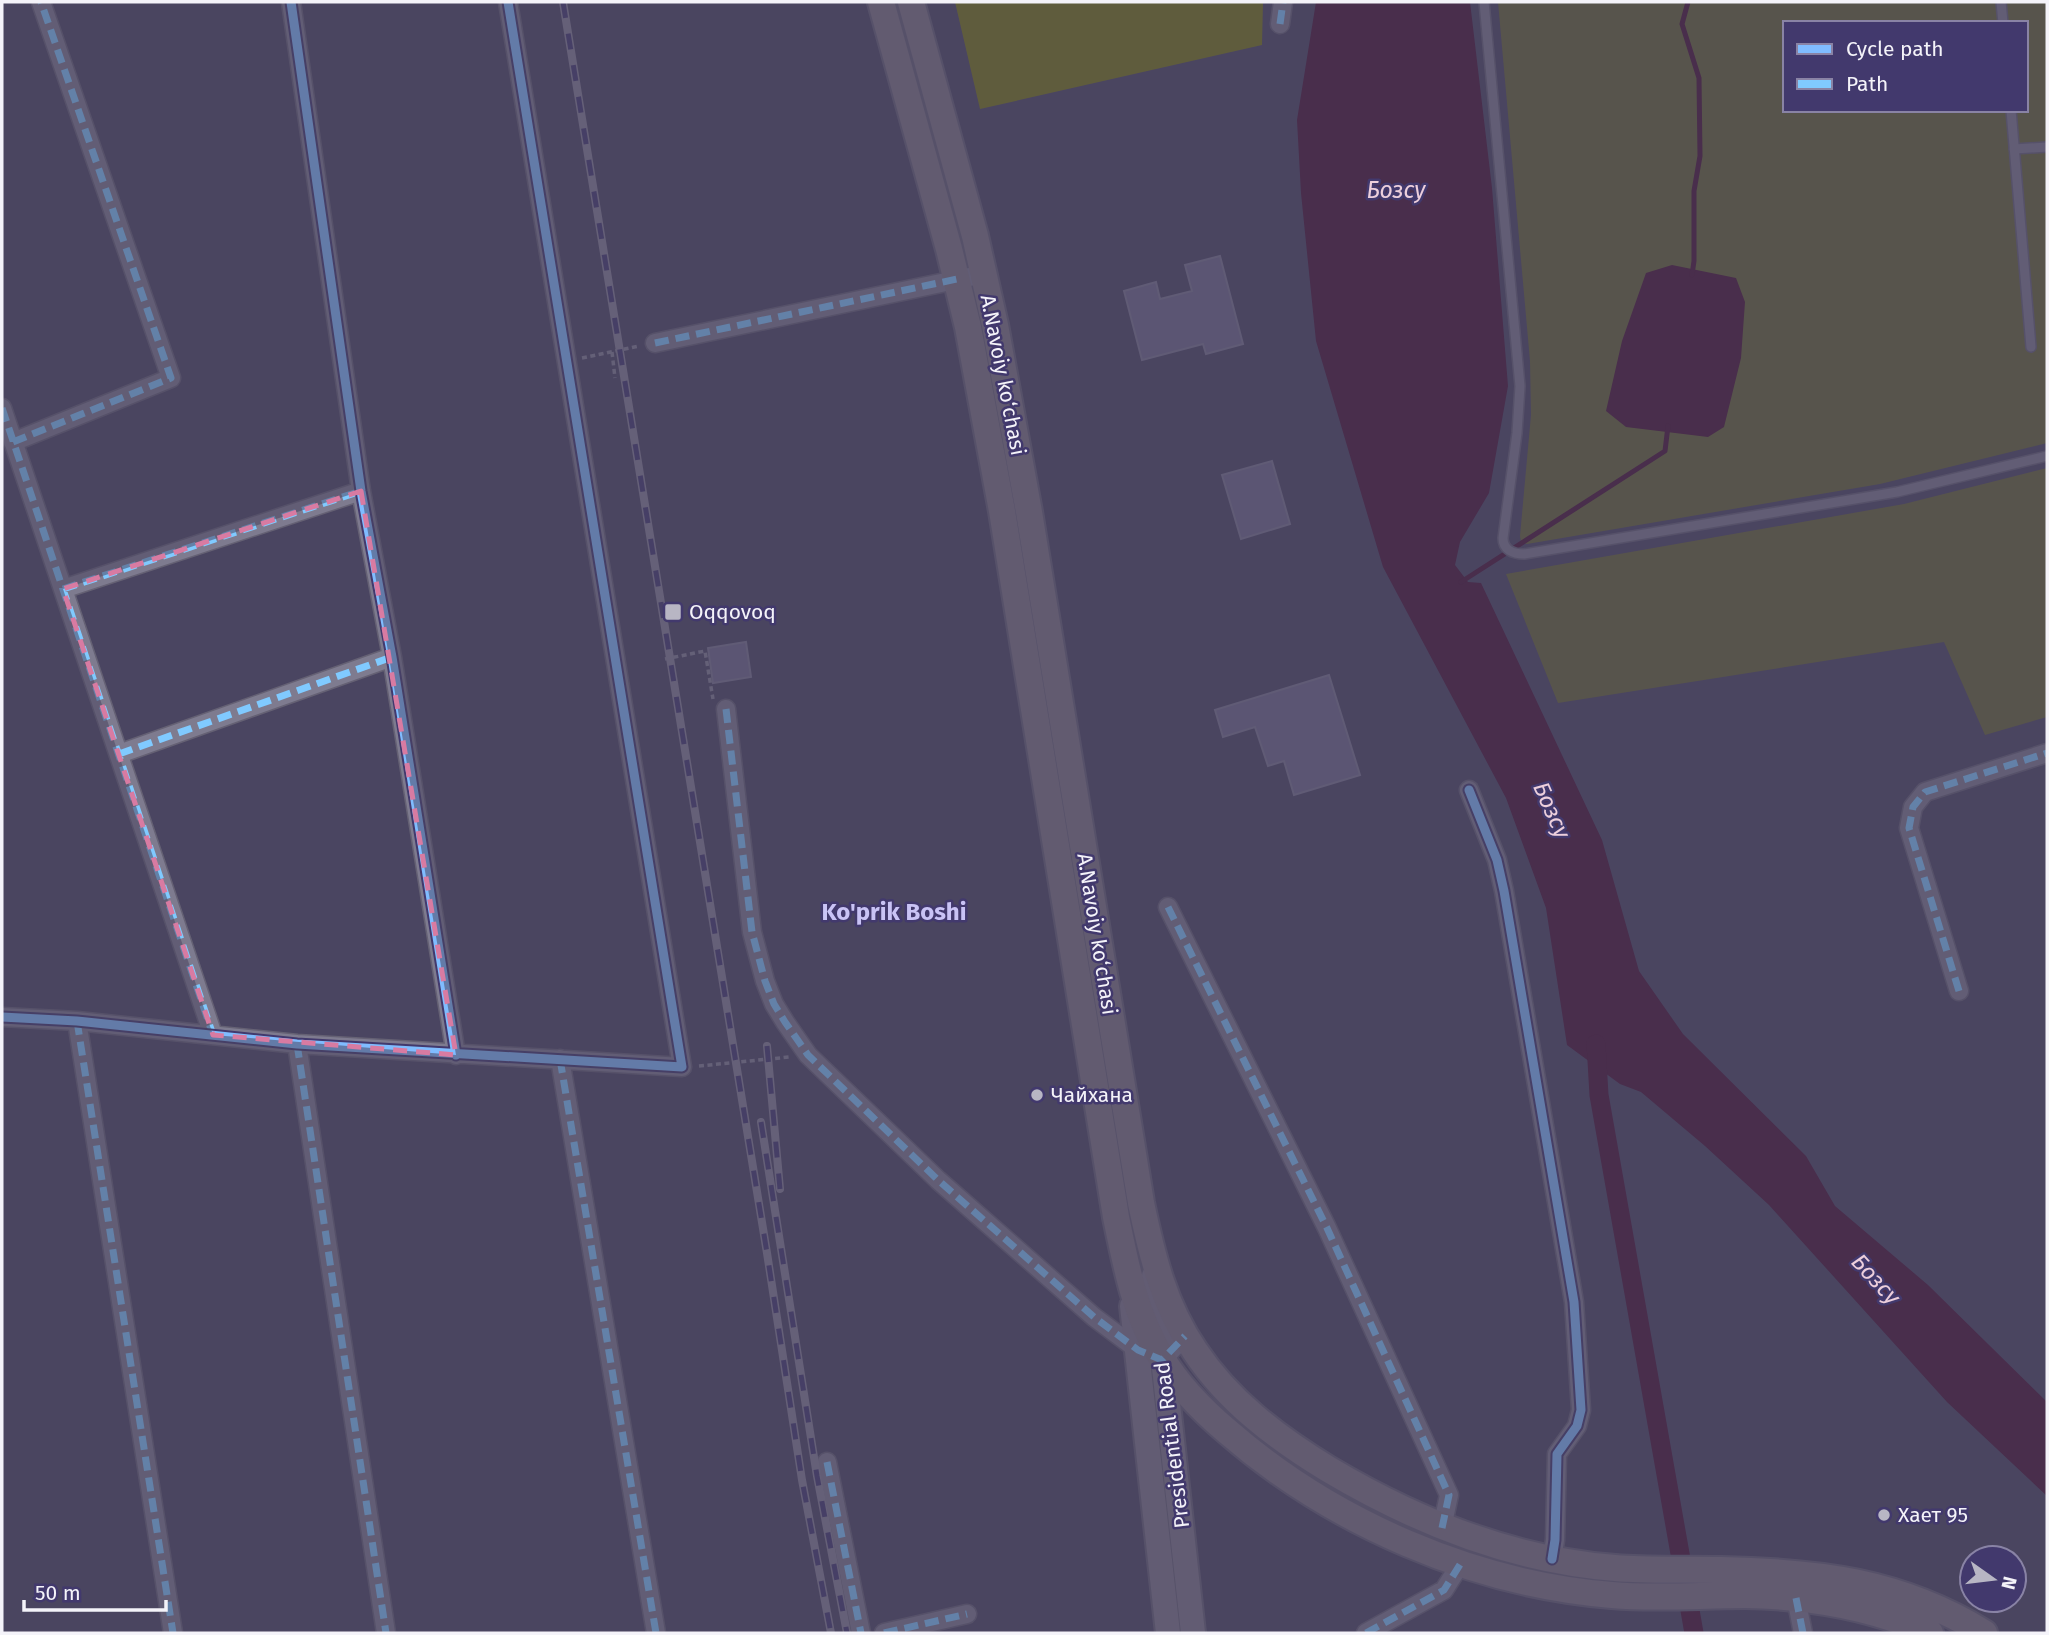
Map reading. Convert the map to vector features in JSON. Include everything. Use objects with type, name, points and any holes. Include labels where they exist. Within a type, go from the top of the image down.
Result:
[{"type":"main road","points":[[881,2],[968,327],[1005,525],[1116,1217],[1127,1271],[1143,1322],[1162,1360],[1185,1391],[1209,1416],[1282,1474],[1374,1527],[1461,1563],[1513,1579],[1580,1592],[1649,1597],[1779,1573],[1865,1583],[1926,1602],[1984,1633]]},
{"type":"main road","name":"A.Navoiy ko‘chasi","points":[[911,2],[975,236],[995,325],[1029,512],[1141,1203],[1153,1256],[1168,1303],[1185,1336],[1217,1381],[1242,1406],[1316,1462],[1368,1492],[1442,1528],[1509,1550],[1578,1564],[1649,1571],[1718,1583]]},
{"type":"main road","points":[[949,249],[965,250],[975,236]]},
{"type":"main road","points":[[968,327],[972,320],[981,316],[988,318],[995,325]]},
{"type":"main road","points":[[1718,1583],[1855,1606],[1895,1618],[1930,1633]]},
{"type":"street","points":[[13,442],[171,378],[41,2]]},
{"type":"street","points":[[291,2],[362,491],[392,657],[456,1055]]},
{"type":"street","points":[[3,1015],[297,1044],[682,1068],[508,2]]},
{"type":"street","points":[[1280,24],[1283,2]]},
{"type":"street","points":[[655,343],[984,274]]},
{"type":"street","points":[[2,408],[213,1035]]},
{"type":"street","points":[[63,589],[362,491]]},
{"type":"street","points":[[119,754],[392,657]]},
{"type":"street","points":[[726,709],[757,957],[774,1004],[808,1055],[939,1180],[1094,1317],[1138,1350],[1162,1360],[1185,1336]]},
{"type":"street","points":[[1959,991],[1909,828],[1913,807],[1925,792],[2047,753]]},
{"type":"street","points":[[1469,790],[1497,860],[1502,881],[1574,1302],[1581,1410],[1577,1426],[1557,1454],[1552,1559]]},
{"type":"street","points":[[1168,907],[1327,1228],[1449,1495],[1442,1528]]},
{"type":"street","points":[[77,1021],[173,1633]]},
{"type":"street","points":[[297,1044],[386,1633]]},
{"type":"street","points":[[560,1059],[656,1633]]},
{"type":"street","name":"Presidential Road","points":[[1153,1256],[1193,1633]]},
{"type":"street","name":"Presidential Road","points":[[1127,1271],[1168,1633]]},
{"type":"street","points":[[827,1462],[861,1633]]},
{"type":"street","points":[[1366,1633],[1444,1590],[1461,1563]]},
{"type":"street","points":[[1796,1598],[1803,1633]]},
{"type":"street","points":[[884,1633],[967,1614]]},
{"type":"lane","points":[[1484,2],[1520,386],[1517,433],[1503,538],[1507,549],[1524,554],[1897,492],[2047,456]]},
{"type":"lane","points":[[2001,2],[2003,21]]},
{"type":"lane","points":[[2011,112],[2031,346]]},
{"type":"lane","points":[[2014,149],[2047,147]]},
{"type":"path","points":[[567,361],[655,343]]},
{"type":"path","points":[[612,352],[615,378]]},
{"type":"path","points":[[665,659],[705,652],[715,710],[726,709]]},
{"type":"path","points":[[682,1068],[808,1055]]},
{"type":"highlighted area","points":[[361,491],[456,1055],[213,1035],[63,589]]},
{"type":"shaded area","points":[[955,2],[1263,2],[1262,45],[980,109]]},
{"type":"shaded area","points":[[1498,2],[2047,2],[2047,443],[1880,484],[1527,544],[1521,542],[1520,536],[1531,415],[1530,361]]},
{"type":"shaded area","points":[[2047,468],[2047,717],[1985,735],[1944,642],[1558,703],[1506,574],[1904,504]]},
{"type":"water","name":"Бозсу","points":[[1316,2],[1470,2],[1492,188],[1508,386],[1489,493],[1460,542],[1455,565],[1468,582],[1481,583],[1602,840],[1639,971],[1683,1034],[1806,1156],[1835,1206],[1928,1285],[2047,1402],[2047,1496],[1947,1402],[1769,1205],[1641,1092],[1620,1084],[1567,1045],[1546,908],[1506,798],[1383,567],[1316,341],[1301,193],[1297,120]]},
{"type":"water","points":[[1672,265],[1736,278],[1745,302],[1741,358],[1724,427],[1708,437],[1626,427],[1606,411],[1622,341],[1646,273]]},
{"type":"building","points":[[1220,256],[1243,344],[1206,354],[1203,344],[1142,360],[1124,291],[1156,282],[1160,299],[1192,291],[1185,265]]},
{"type":"building","points":[[1272,461],[1290,524],[1241,539],[1222,475]]},
{"type":"building","points":[[746,642],[751,677],[713,683],[708,648]]},
{"type":"building","points":[[1329,675],[1360,775],[1294,795],[1284,761],[1268,766],[1255,727],[1223,737],[1215,710]]},
{"type":"waterway","points":[[1688,2],[1682,24],[1699,78],[1700,156],[1694,191],[1692,275]]},
{"type":"waterway","points":[[1461,582],[1665,451],[1668,426]]},
{"type":"waterway","points":[[1596,1044],[1599,1095],[1694,1633]]},
{"type":"railway","points":[[563,2],[802,1480],[831,1633]]},
{"type":"railway","points":[[767,1046],[780,1189]]},
{"type":"railway","points":[[761,1122],[817,1476],[847,1633]]},
{"type":"marked path","points":[[13,442],[171,378],[41,2]]},
{"type":"marked path","points":[[1280,24],[1283,2]]},
{"type":"marked path","points":[[655,343],[957,279]]},
{"type":"marked path","points":[[2,408],[213,1035]]},
{"type":"marked path","points":[[63,589],[361,491]]},
{"type":"marked path","points":[[119,754],[392,657]]},
{"type":"marked path","points":[[726,709],[752,932],[774,1004],[808,1055],[938,1180],[1094,1317],[1138,1350],[1162,1360],[1185,1336]]},
{"type":"marked path","points":[[1959,991],[1909,828],[1913,807],[1925,792],[2047,753]]},
{"type":"marked path","points":[[1168,907],[1327,1228],[1449,1495],[1442,1528]]},
{"type":"marked path","points":[[77,1021],[173,1633]]},
{"type":"marked path","points":[[297,1044],[386,1633]]},
{"type":"marked path","points":[[560,1059],[656,1633]]},
{"type":"marked path","points":[[827,1462],[861,1633]]},
{"type":"marked path","points":[[1366,1633],[1444,1590],[1461,1563]]},
{"type":"marked path","points":[[1796,1598],[1803,1633]]},
{"type":"marked path","points":[[884,1633],[967,1614]]},
{"type":"cycle path","points":[[291,2],[361,491],[392,657],[456,1055]]},
{"type":"cycle path","points":[[2,1017],[77,1021],[297,1044],[682,1067],[508,2]]},
{"type":"cycle path","points":[[1469,790],[1497,860],[1504,891],[1574,1302],[1581,1410],[1577,1426],[1557,1454],[1552,1559]]},
{"type":"place","name":"Oqqovoq","points":[[673,612]]},
{"type":"place","name":"Чайхана","points":[[1037,1095]]},
{"type":"place","name":"Хает 95","points":[[1884,1515]]},
{"type":"district","name":"Ko'prik Boshi","points":[[894,912]]}]
